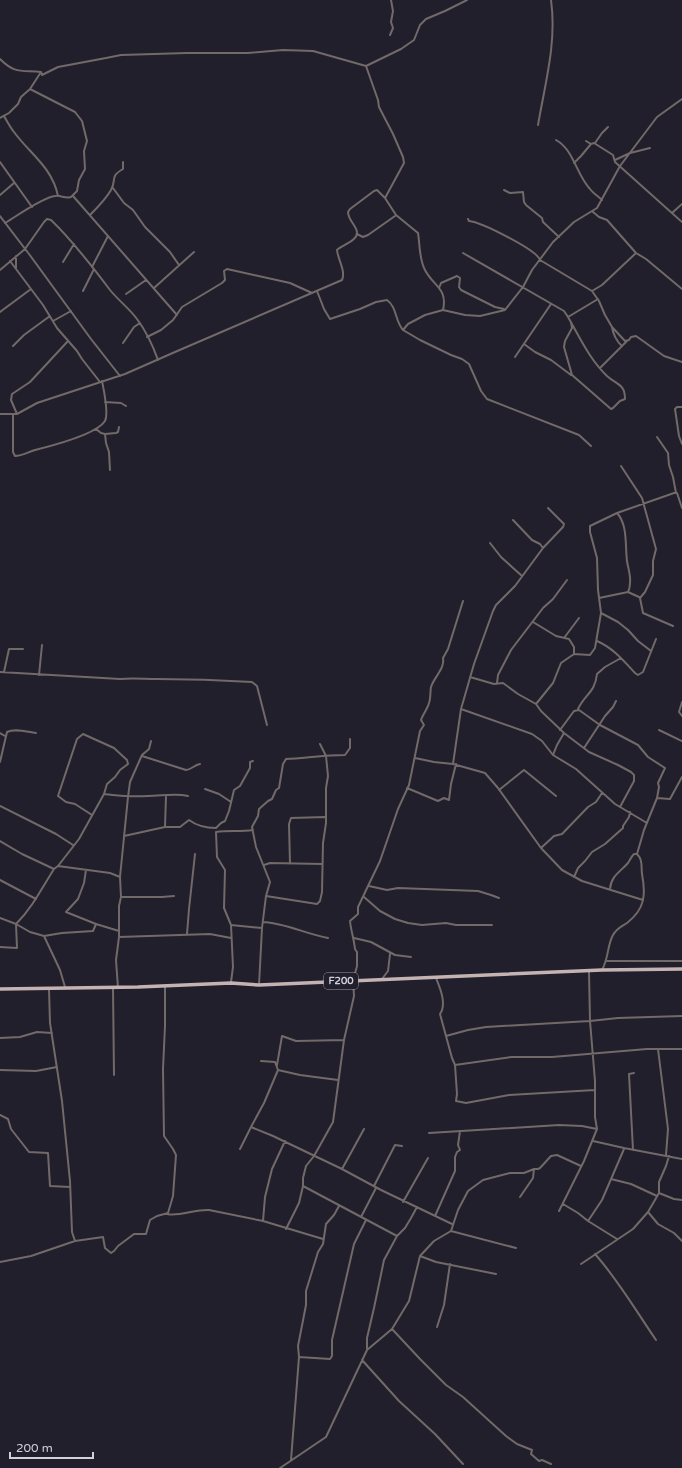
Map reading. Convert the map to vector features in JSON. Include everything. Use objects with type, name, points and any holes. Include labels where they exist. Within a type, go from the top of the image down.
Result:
[{"type":"main road","name":"F200","points":[[0,989],[118,988],[231,983],[259,985],[589,972],[602,970],[682,968]]},
{"type":"street","points":[[390,35],[393,28],[391,22],[394,11],[391,0]]},
{"type":"street","points":[[0,59],[16,71],[41,72],[42,75],[58,67],[122,56],[187,53],[248,53],[283,50],[313,51],[366,66],[401,49],[414,40],[420,25],[426,18],[445,11],[467,0]]},
{"type":"street","points":[[538,125],[553,40],[554,16],[551,0]]},
{"type":"street","points":[[366,66],[379,106],[393,134],[404,163],[385,198]]},
{"type":"street","points":[[0,118],[9,113],[18,104],[21,97],[30,89],[41,72]]},
{"type":"street","points":[[5,223],[48,199],[58,196],[68,198],[73,196],[78,188],[80,178],[85,169],[84,151],[87,141],[82,121],[75,112],[30,89]]},
{"type":"street","points":[[402,330],[408,324],[425,315],[443,310],[476,316],[505,310],[523,287],[532,270],[553,242],[574,222],[598,208],[620,166],[657,117],[682,99]]},
{"type":"street","points":[[4,116],[14,132],[47,170],[54,181],[58,196]]},
{"type":"street","points":[[596,143],[608,127]]},
{"type":"street","points":[[556,140],[565,146],[589,189],[602,200]]},
{"type":"street","points":[[586,141],[591,144]]},
{"type":"street","points":[[574,163],[591,144],[596,143],[613,155],[615,162],[682,222]]},
{"type":"street","points":[[615,160],[630,153],[650,148]]},
{"type":"street","points":[[123,162],[123,169],[115,174],[113,179],[113,188],[124,203],[133,210],[146,227],[170,252],[179,265]]},
{"type":"street","points":[[1,163],[32,207]]},
{"type":"street","points":[[0,167],[1,163]]},
{"type":"street","points":[[0,195],[14,183]]},
{"type":"street","points":[[90,215],[113,188]]},
{"type":"street","points":[[0,414],[17,414],[37,403],[120,376],[288,305],[342,280],[344,277],[337,250],[356,238],[357,234],[357,230],[348,214],[350,209],[377,190],[385,198],[396,216],[418,233],[420,251],[425,270],[444,295],[445,299],[443,310]]},
{"type":"street","points":[[504,190],[510,193],[523,192],[524,202],[526,205],[542,218],[543,222],[559,237]]},
{"type":"street","points":[[73,196],[177,316]]},
{"type":"street","points":[[672,213],[682,204]]},
{"type":"street","points":[[593,211],[599,217],[607,220],[636,253],[646,259],[682,289]]},
{"type":"street","points":[[0,216],[70,312],[120,376]]},
{"type":"street","points":[[357,234],[363,237],[368,235],[396,216]]},
{"type":"street","points":[[0,270],[10,260],[25,249],[47,219],[51,220],[74,244],[102,277],[110,290],[140,324],[158,360]]},
{"type":"street","points":[[468,219],[469,221],[494,230],[518,243],[538,256],[540,260],[592,292],[598,299],[612,327],[625,341],[627,341]]},
{"type":"street","points":[[83,291],[108,236]]},
{"type":"street","points":[[63,262],[74,244]]},
{"type":"street","points":[[154,288],[194,252]]},
{"type":"street","points":[[463,253],[490,267],[509,280],[564,311],[590,356],[609,378],[621,386],[625,391],[625,399],[620,401],[611,409],[572,375],[551,360],[535,352],[524,344]]},
{"type":"street","points":[[592,292],[602,285],[636,253]]},
{"type":"street","points":[[16,256],[16,269]]},
{"type":"street","points":[[10,260],[53,321],[101,382],[106,402],[106,417],[101,426],[96,429],[54,446],[15,456],[13,452],[13,415]]},
{"type":"street","points":[[147,337],[161,330],[173,320],[182,307],[222,283],[225,280],[224,271],[227,269],[290,284],[312,293]]},
{"type":"street","points":[[439,289],[441,283],[457,276],[460,278],[459,287],[461,290],[495,307],[505,310]]},
{"type":"street","points":[[126,294],[146,280]]},
{"type":"street","points":[[0,312],[31,289]]},
{"type":"street","points":[[317,291],[324,309],[330,319],[376,302],[387,300],[393,307],[397,322],[402,330],[462,359],[469,364],[481,391],[487,399],[579,435],[591,446]]},
{"type":"street","points":[[568,317],[598,299]]},
{"type":"street","points":[[515,357],[551,304]]},
{"type":"street","points":[[53,321],[70,312]]},
{"type":"street","points":[[13,346],[24,335],[50,316]]},
{"type":"street","points":[[571,322],[572,328],[565,341],[564,347],[572,375]]},
{"type":"street","points":[[123,343],[134,327],[140,324]]},
{"type":"street","points":[[612,327],[612,332],[619,344],[622,346]]},
{"type":"street","points":[[600,368],[631,337],[636,336],[664,356],[682,362]]},
{"type":"street","points":[[17,414],[11,400],[12,394],[30,382],[68,341]]},
{"type":"street","points":[[106,402],[121,403],[126,406]]},
{"type":"street","points":[[682,407],[677,407],[675,409],[679,436],[682,444]]},
{"type":"street","points":[[96,429],[105,434],[116,433],[118,432],[119,427]]},
{"type":"street","points":[[105,434],[109,452],[110,470]]},
{"type":"street","points":[[656,437],[668,453],[669,465],[676,493],[682,508]]},
{"type":"street","points":[[621,466],[640,494],[644,504],[656,554],[653,561],[653,575],[645,592],[640,598]]},
{"type":"street","points":[[536,704],[553,683],[561,663],[574,654],[590,655],[595,648],[600,613],[597,558],[589,528],[592,524],[616,513],[676,493]]},
{"type":"street","points":[[453,764],[461,709],[470,677],[493,611],[496,605],[522,576],[543,548],[564,527],[564,524],[548,508]]},
{"type":"street","points":[[616,513],[623,526],[630,581],[628,592]]},
{"type":"street","points":[[514,520],[532,540],[540,544],[543,548]]},
{"type":"street","points":[[490,543],[501,557],[522,576]]},
{"type":"street","points":[[497,683],[498,675],[511,650],[534,622],[543,608],[553,599],[567,580]]},
{"type":"street","points":[[599,598],[628,592],[639,596],[643,613],[673,626]]},
{"type":"street","points":[[286,1229],[296,1210],[303,1186],[306,1166],[314,1156],[333,1122],[344,1040],[354,996],[353,981],[357,966],[357,952],[355,949],[350,921],[358,914],[358,907],[380,861],[398,809],[408,788],[420,731],[424,725],[421,720],[429,704],[431,696],[430,688],[444,661],[443,658],[448,649],[462,601]]},
{"type":"street","points":[[600,613],[618,622],[651,651]]},
{"type":"street","points":[[564,638],[579,618]]},
{"type":"street","points":[[534,622],[556,636],[569,639],[574,647],[574,654]]},
{"type":"street","points":[[597,641],[607,645],[638,675],[643,672],[656,639]]},
{"type":"street","points":[[39,675],[42,645]]},
{"type":"street","points":[[4,672],[9,649],[23,649]]},
{"type":"street","points":[[560,730],[594,688],[597,674],[621,658]]},
{"type":"street","points":[[0,672],[120,679],[201,679],[254,682],[257,686],[267,725]]},
{"type":"street","points":[[470,677],[491,684],[503,683],[518,694],[536,704],[560,730],[591,754],[618,765],[633,774],[634,781],[620,808]]},
{"type":"street","points":[[584,748],[616,701]]},
{"type":"street","points":[[682,702],[679,712],[682,716]]},
{"type":"street","points":[[461,709],[532,734],[542,741],[554,755],[576,769],[620,808],[647,822]]},
{"type":"street","points":[[578,709],[600,725],[638,745],[648,756],[664,768],[658,783],[659,787],[657,798],[647,822],[638,854],[642,860],[645,889],[641,909],[631,919],[617,928],[611,939],[607,961],[602,970]]},
{"type":"street","points":[[0,762],[7,732],[10,730],[36,733]]},
{"type":"street","points":[[660,730],[682,741]]},
{"type":"street","points":[[0,733],[5,736]]},
{"type":"street","points":[[554,755],[557,745],[564,733]]},
{"type":"street","points":[[0,947],[17,948],[16,924],[36,899],[54,869],[79,839],[104,794],[107,784],[116,777],[120,770],[127,766],[128,762],[124,755],[114,748],[83,734],[77,739],[58,796],[66,802],[75,804],[92,815]]},
{"type":"street","points":[[259,985],[262,922],[270,882],[256,847],[252,827],[258,816],[259,808],[268,801],[272,800],[276,790],[280,788],[283,764],[286,759],[335,754],[345,755],[350,748],[350,739]]},
{"type":"street","points":[[118,988],[116,960],[119,936],[119,906],[121,897],[120,876],[130,782],[142,756],[149,749],[151,741]]},
{"type":"street","points":[[266,896],[319,903],[322,892],[322,864],[326,823],[326,788],[328,776],[326,756],[320,744]]},
{"type":"street","points":[[142,756],[186,770],[200,764]]},
{"type":"street","points":[[415,758],[434,762],[456,764],[484,773],[499,790],[541,848],[559,868],[582,881],[643,900]]},
{"type":"street","points":[[231,983],[233,967],[231,925],[224,908],[226,870],[217,857],[216,828],[225,821],[234,790],[240,786],[250,768],[250,762],[252,761]]},
{"type":"street","points":[[408,788],[438,800],[444,798],[449,800],[456,764]]},
{"type":"street","points":[[499,790],[524,770],[556,796]]},
{"type":"street","points":[[657,798],[670,799],[682,778]]},
{"type":"street","points":[[205,789],[219,794],[231,802]]},
{"type":"street","points":[[541,848],[554,836],[562,834],[566,831],[578,816],[596,802],[602,793]]},
{"type":"street","points":[[104,794],[128,797],[166,796],[178,794],[188,796]]},
{"type":"street","points":[[165,828],[166,796]]},
{"type":"street","points":[[0,806],[56,834],[73,845]]},
{"type":"street","points":[[574,877],[578,868],[592,852],[605,844],[623,828],[622,826],[629,817],[630,812]]},
{"type":"street","points":[[290,864],[289,824],[291,818],[325,817]]},
{"type":"street","points":[[124,836],[165,828],[180,827],[189,820],[207,828],[216,828]]},
{"type":"street","points":[[216,832],[228,830],[234,832],[253,830]]},
{"type":"street","points":[[0,841],[22,854],[54,869]]},
{"type":"street","points":[[188,934],[195,854]]},
{"type":"street","points":[[610,889],[610,882],[613,878],[629,862],[634,854],[638,854]]},
{"type":"street","points":[[264,865],[270,863],[322,864]]},
{"type":"street","points":[[58,866],[110,873],[120,876]]},
{"type":"street","points":[[86,870],[84,883],[78,900],[66,912],[119,931]]},
{"type":"street","points":[[0,880],[36,899]]},
{"type":"street","points":[[369,886],[387,890],[398,888],[478,891],[499,898]]},
{"type":"street","points":[[121,897],[174,896]]},
{"type":"street","points":[[363,897],[380,911],[395,919],[408,923],[422,925],[446,923],[456,925],[492,925]]},
{"type":"street","points":[[0,918],[16,924],[30,932],[44,936],[93,931],[96,924]]},
{"type":"street","points":[[262,922],[281,924],[317,936],[328,938]]},
{"type":"street","points":[[231,925],[262,928]]},
{"type":"street","points":[[119,936],[210,934],[231,938]]},
{"type":"street","points":[[44,936],[60,970],[65,989]]},
{"type":"street","points":[[354,938],[371,942],[390,953],[411,957]]},
{"type":"street","points":[[381,980],[388,971],[390,953]]},
{"type":"street","points":[[607,961],[682,961]]},
{"type":"street","points":[[559,1211],[593,1141],[597,1128],[595,1117],[595,1090],[590,1021],[589,972]]},
{"type":"street","points":[[436,978],[442,994],[442,1010],[440,1014],[455,1065],[458,1094],[456,1101],[466,1103],[509,1095],[595,1090]]},
{"type":"street","points":[[165,986],[166,1026],[163,1069],[164,1136],[176,1155],[173,1196],[169,1212],[167,1214]]},
{"type":"street","points":[[113,988],[114,1075]]},
{"type":"street","points":[[49,989],[49,1006],[70,1187],[72,1232],[75,1241]]},
{"type":"street","points":[[446,1036],[486,1027],[618,1018],[682,1016]]},
{"type":"street","points":[[0,1038],[20,1037],[37,1032],[52,1033]]},
{"type":"street","points":[[240,1149],[264,1103],[278,1070],[277,1065],[282,1036],[296,1041],[344,1040]]},
{"type":"street","points":[[455,1065],[511,1058],[682,1049]]},
{"type":"street","points":[[581,1264],[633,1229],[648,1212],[658,1195],[659,1182],[666,1166],[668,1129],[658,1050]]},
{"type":"street","points":[[261,1061],[275,1062],[277,1065]]},
{"type":"street","points":[[0,1070],[36,1071],[57,1066]]},
{"type":"street","points":[[278,1070],[300,1075],[338,1080]]},
{"type":"street","points":[[633,1150],[629,1074],[634,1073]]},
{"type":"street","points":[[0,1115],[8,1119],[11,1129],[29,1152],[48,1153],[50,1186],[70,1187]]},
{"type":"street","points":[[429,1134],[559,1125],[597,1128]]},
{"type":"street","points":[[251,1127],[285,1141],[342,1169],[403,1202],[452,1224]]},
{"type":"street","points":[[342,1169],[364,1129]]},
{"type":"street","points":[[435,1216],[455,1171],[455,1157],[457,1152],[460,1150],[458,1144],[460,1131]]},
{"type":"street","points":[[263,1222],[265,1197],[272,1169],[285,1141]]},
{"type":"street","points":[[593,1141],[682,1159]]},
{"type":"street","points":[[361,1217],[394,1145],[402,1146]]},
{"type":"street","points":[[588,1221],[602,1200],[624,1148]]},
{"type":"street","points":[[280,1468],[326,1437],[367,1350],[392,1329],[409,1301],[420,1256],[434,1241],[450,1231],[466,1193],[483,1180],[510,1173],[524,1173],[534,1169],[538,1170],[554,1154],[581,1166]]},
{"type":"street","points":[[403,1202],[428,1158]]},
{"type":"street","points":[[520,1197],[533,1178],[534,1169]]},
{"type":"street","points":[[611,1179],[631,1184],[658,1195],[682,1200]]},
{"type":"street","points":[[303,1186],[397,1236]]},
{"type":"street","points":[[563,1204],[584,1216],[588,1221],[617,1239]]},
{"type":"street","points":[[292,1460],[300,1357],[298,1346],[306,1305],[306,1291],[324,1240],[326,1224],[334,1215],[339,1206]]},
{"type":"street","points":[[367,1350],[366,1338],[384,1260],[397,1236],[405,1228],[417,1207]]},
{"type":"street","points":[[0,1262],[31,1256],[75,1241],[102,1236],[104,1237],[105,1248],[111,1252],[134,1234],[146,1234],[149,1221],[152,1218],[167,1214],[173,1215],[201,1209],[263,1222],[324,1240]]},
{"type":"street","points":[[648,1212],[658,1224],[674,1233],[682,1241]]},
{"type":"street","points":[[300,1357],[330,1358],[332,1356],[332,1340],[354,1244],[366,1220]]},
{"type":"street","points":[[450,1231],[516,1248]]},
{"type":"street","points":[[595,1254],[616,1279],[656,1340]]},
{"type":"street","points":[[420,1256],[436,1262],[496,1274]]},
{"type":"street","points":[[437,1327],[444,1304],[450,1264]]},
{"type":"street","points":[[392,1329],[441,1380],[463,1397],[502,1433],[517,1444],[532,1450],[531,1454],[539,1461],[542,1460],[551,1464]]},
{"type":"street","points":[[362,1360],[399,1401],[435,1434],[463,1464]]}]
